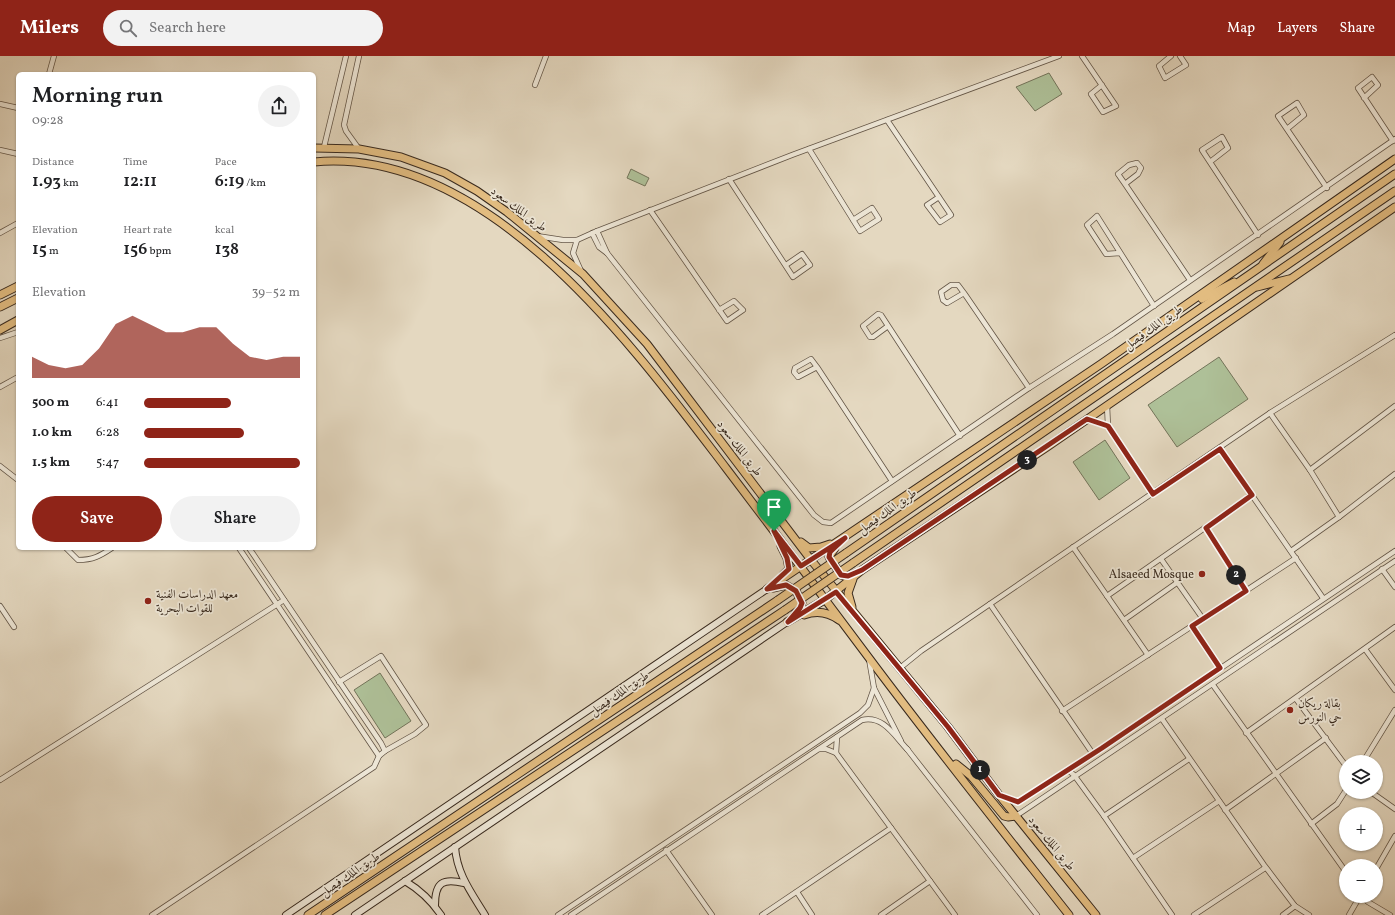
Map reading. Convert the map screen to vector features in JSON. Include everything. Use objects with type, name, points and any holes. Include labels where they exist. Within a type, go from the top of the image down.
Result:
[{"type":"main road","name":"طريق الملك سعود","points":[[316,148],[359,149],[400,157],[445,173],[477,191],[537,236],[583,274],[647,344],[836,592],[900,668],[999,795],[1096,915]]},
{"type":"main road","points":[[286,915],[801,566],[845,538],[1160,323],[1395,159]]},
{"type":"main road","name":"طريق الملك سعود","points":[[316,162],[355,162],[410,173],[464,197],[531,247],[586,296],[633,349],[801,566],[869,658],[1069,915]]},
{"type":"main road","name":"طريق الملك فيصل","points":[[308,915],[778,600],[1395,174]]},
{"type":"main road","name":"طريق الملك فيصل","points":[[325,915],[785,610],[1395,191]]},
{"type":"main road","points":[[355,915],[788,622],[826,599],[862,570],[1087,419],[1294,278],[1395,207]]},
{"type":"main road","points":[[1263,264],[1285,236]]},
{"type":"main road","points":[[1160,323],[1188,306],[1243,278]]},
{"type":"main road","points":[[1257,287],[1294,278]]},
{"type":"main road","points":[[0,295],[16,287]]},
{"type":"main road","points":[[0,307],[16,299]]},
{"type":"main road","points":[[0,330],[16,321]]},
{"type":"main road","points":[[785,526],[804,546],[809,548],[821,547],[845,538]]},
{"type":"main road","points":[[767,589],[789,569],[787,558],[774,531]]},
{"type":"main road","points":[[845,538],[830,552],[830,561],[841,575],[848,576],[862,570]]},
{"type":"main road","points":[[853,578],[848,593],[856,616]]},
{"type":"main road","points":[[767,589],[786,585],[791,587],[798,596],[802,603],[800,608],[788,622]]},
{"type":"main road","points":[[788,622],[816,612],[830,613],[844,624]]},
{"type":"main road","points":[[935,743],[960,768],[971,776],[1004,816],[1008,818],[1016,816]]},
{"type":"main road","points":[[455,847],[457,864],[464,883],[485,915]]},
{"type":"main road","points":[[435,905],[436,889],[440,884],[448,880],[464,883]]},
{"type":"main road","points":[[404,881],[417,888],[435,905],[441,915]]},
{"type":"street","points":[[50,72],[54,56]]},
{"type":"street","points":[[324,147],[346,56]]},
{"type":"street","points":[[359,56],[344,125],[346,131],[359,149]]},
{"type":"street","points":[[535,85],[546,56]]},
{"type":"street","points":[[537,236],[563,240],[577,240],[729,179],[1058,56]]},
{"type":"street","points":[[1082,56],[1102,85],[1116,106],[1103,112],[1091,94],[1102,85]]},
{"type":"street","points":[[1171,56],[1158,66],[1165,78],[1186,65],[1180,56]]},
{"type":"street","points":[[594,232],[607,253],[814,515],[823,522],[831,523],[1029,388],[1113,334],[1190,280],[1327,188],[1394,140],[1364,98],[1358,88],[1372,77],[1378,86],[1364,98]]},
{"type":"street","points":[[1287,129],[1304,115],[1297,103],[1278,116],[1327,188]]},
{"type":"street","points":[[0,104],[16,108]]},
{"type":"street","points":[[887,120],[939,197],[951,215],[940,222],[927,205],[939,197]]},
{"type":"street","points":[[1210,162],[1228,148],[1222,137],[1202,150],[1258,235]]},
{"type":"street","points":[[809,149],[860,231],[879,219],[872,208],[854,220]]},
{"type":"street","points":[[0,150],[16,154]]},
{"type":"street","points":[[1125,184],[1138,174],[1141,168],[1137,163],[1118,174],[1190,280]]},
{"type":"street","points":[[729,179],[793,276],[810,265],[802,254],[786,265]]},
{"type":"street","points":[[650,210],[726,321],[742,310],[734,301],[719,310]]},
{"type":"street","points":[[1120,253],[1106,254],[1087,225],[1097,216],[1154,306]]},
{"type":"street","points":[[0,233],[16,224]]},
{"type":"street","points":[[577,240],[573,253],[583,274]]},
{"type":"street","points":[[964,294],[946,303],[943,300],[941,292],[951,285],[958,285],[1029,388]]},
{"type":"street","points":[[888,326],[873,337],[870,337],[862,326],[878,314],[881,315],[960,436]]},
{"type":"street","points":[[0,338],[16,333]]},
{"type":"street","points":[[900,668],[921,651],[1270,414],[1395,335]]},
{"type":"street","points":[[817,367],[798,377],[794,372],[794,368],[811,359],[817,367],[892,481]]},
{"type":"street","points":[[0,386],[16,378]]},
{"type":"street","points":[[1107,405],[1108,426],[1153,494]]},
{"type":"street","points":[[1310,470],[1395,406]]},
{"type":"street","points":[[1270,414],[1310,470],[1339,516]]},
{"type":"street","points":[[1087,419],[1108,426]]},
{"type":"street","points":[[1220,449],[1323,598]]},
{"type":"street","points":[[0,466],[16,478]]},
{"type":"street","points":[[1291,551],[1395,474]]},
{"type":"street","points":[[1107,596],[1252,495]]},
{"type":"street","points":[[1206,528],[1246,591]]},
{"type":"street","points":[[1074,547],[1148,655]]},
{"type":"street","points":[[68,550],[78,560],[98,558],[109,550]]},
{"type":"street","points":[[240,550],[379,756]]},
{"type":"street","points":[[250,550],[381,743],[384,751]]},
{"type":"street","points":[[999,795],[1018,802],[1093,754],[1395,551]]},
{"type":"street","points":[[1062,711],[1296,558]]},
{"type":"street","points":[[1161,559],[1203,619]]},
{"type":"street","points":[[1016,816],[1213,685],[1395,561]]},
{"type":"street","points":[[1382,569],[1395,587]]},
{"type":"street","points":[[1124,620],[1178,582]]},
{"type":"street","points":[[0,780],[284,600]]},
{"type":"street","points":[[990,604],[1062,711],[1093,754]]},
{"type":"street","points":[[0,606],[14,627]]},
{"type":"street","points":[[1192,626],[1220,668]]},
{"type":"street","points":[[1246,733],[1296,699],[1395,627]]},
{"type":"street","points":[[1365,649],[1395,690]]},
{"type":"street","points":[[152,915],[374,767],[379,756],[384,751],[415,734],[426,725],[380,656],[339,682]]},
{"type":"street","points":[[869,658],[874,688],[884,711],[908,750]]},
{"type":"street","points":[[1213,685],[1339,862]]},
{"type":"street","points":[[558,915],[860,712],[868,705],[874,688]]},
{"type":"street","points":[[1296,699],[1339,756]]},
{"type":"street","points":[[1367,755],[1395,710]]},
{"type":"street","points":[[1162,718],[1265,868],[1295,906],[1309,915]]},
{"type":"street","points":[[571,915],[837,736],[862,720],[876,719],[886,726],[908,750],[1035,914]]},
{"type":"street","points":[[836,753],[837,736]]},
{"type":"street","points":[[1225,810],[1326,738]]},
{"type":"street","points":[[819,748],[826,748],[836,753],[954,915]]},
{"type":"street","points":[[1104,816],[1190,760]]},
{"type":"street","points":[[1068,770],[1104,816],[1172,915]]},
{"type":"street","points":[[1311,824],[1337,804],[1340,799]]},
{"type":"street","points":[[1381,799],[1395,809]]},
{"type":"street","points":[[1133,858],[1219,801]]},
{"type":"street","points":[[762,915],[891,828]]},
{"type":"street","points":[[1382,859],[1395,836]]},
{"type":"street","points":[[662,845],[712,915]]},
{"type":"street","points":[[1194,915],[1265,868]]},
{"type":"street","points":[[881,915],[930,882]]},
{"type":"street","points":[[796,892],[812,915]]},
{"type":"street","points":[[1349,915],[1356,903]]},
{"type":"street","points":[[1370,903],[1390,915]]},
{"type":"street","points":[[1283,915],[1295,906]]},
{"type":"street","points":[[888,910],[892,915]]},
{"type":"green space","points":[[1049,73],[1062,94],[1035,111],[1016,87]]},
{"type":"green space","points":[[631,169],[649,178],[645,186],[627,178]]},
{"type":"green space","points":[[1219,357],[1248,399],[1177,447],[1148,405]]},
{"type":"green space","points":[[1105,440],[1130,478],[1099,500],[1073,462]]},
{"type":"green space","points":[[380,673],[411,721],[385,738],[354,690]]},
{"type":"place","name":"Alsaeed Mosque","points":[[1202,574]]},
{"type":"place","name":"معهد الدراسات الفنية للقوات البحرية","points":[[148,601]]},
{"type":"place","name":"بقالة ريكان حي النورس","points":[[1290,710]]},
{"type":"route","points":[[1087,419],[1108,426],[1153,494],[1220,449],[1252,495],[1206,528],[1246,591],[1192,626],[1220,668],[1102,748],[1018,802],[999,795],[948,727],[836,592],[788,622],[800,608],[802,603],[796,591],[786,585],[767,589],[789,569],[787,558],[774,531],[801,566],[845,538],[830,552],[829,557],[830,561],[841,575],[848,576],[862,570],[1087,419]]}]
